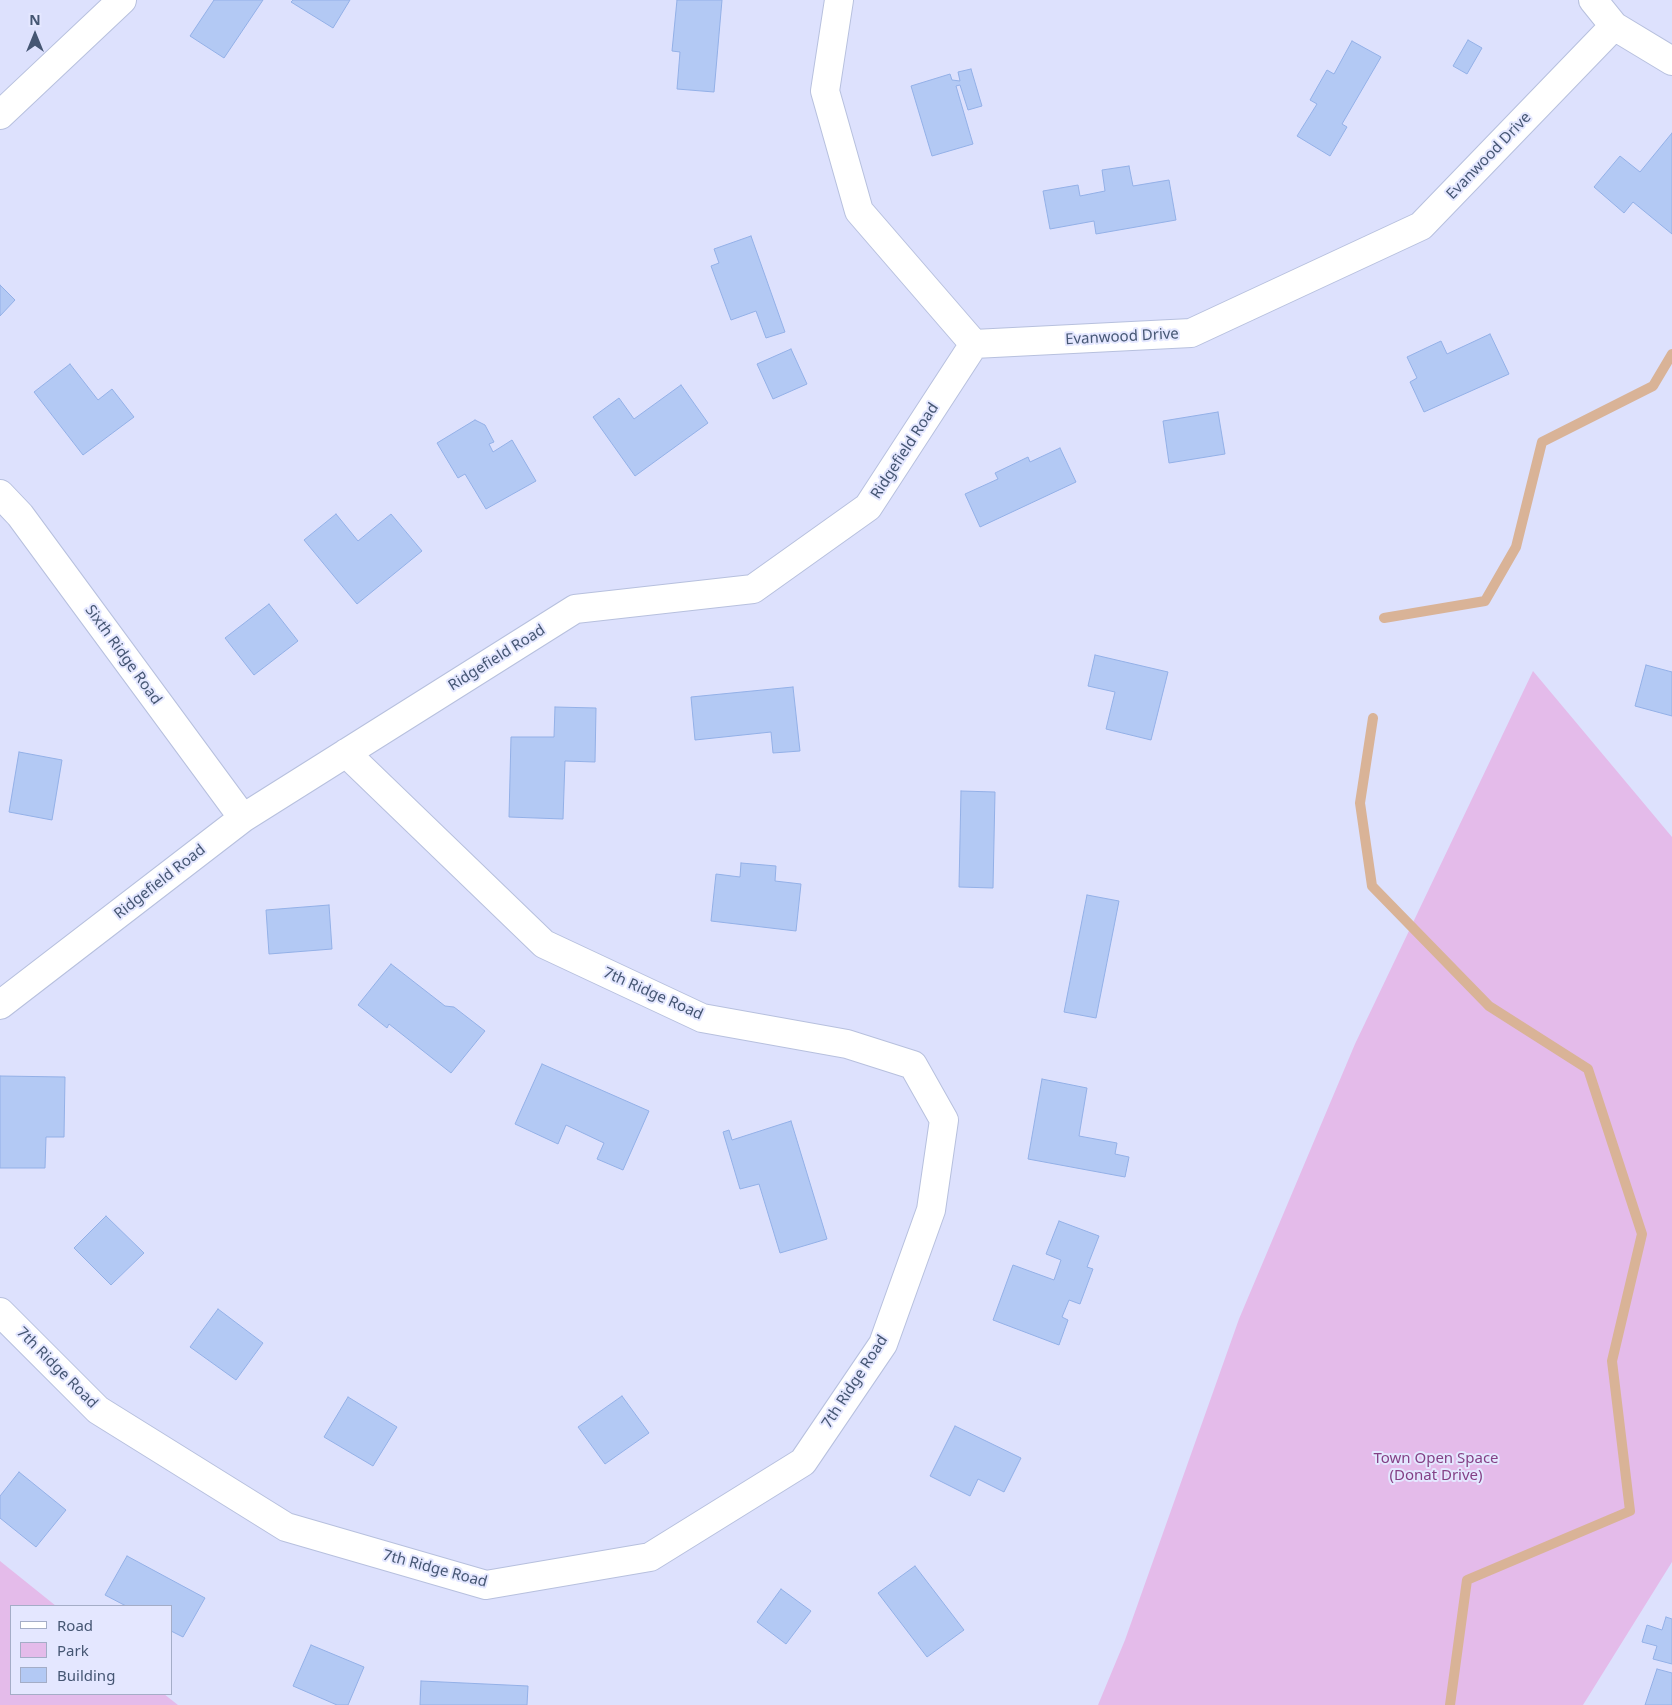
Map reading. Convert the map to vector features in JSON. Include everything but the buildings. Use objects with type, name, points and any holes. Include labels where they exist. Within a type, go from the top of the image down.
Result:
[{"type":"street","points":[[0,116],[122,0]]},
{"type":"street","points":[[839,0],[825,91],[859,212],[974,344]]},
{"type":"street","points":[[1592,0],[1614,26],[1672,61]]},
{"type":"street","name":"Evanwood Drive","points":[[974,344],[1191,333],[1421,226],[1614,26]]},
{"type":"street","name":"Ridgefield Road","points":[[0,1005],[244,818],[575,609],[754,590],[868,507],[974,344]]},
{"type":"street","name":"Sixth Ridge Road","points":[[0,494],[20,515],[244,818]]},
{"type":"street","name":"7th Ridge Road","points":[[0,1312],[98,1410],[286,1527],[486,1585],[650,1557],[803,1462],[883,1344],[931,1210],[944,1120],[913,1065],[848,1044],[702,1018],[544,944],[346,754]]},
{"type":"green space","name":"Town Open Space (Donat Drive)","points":[[1533,671],[1672,837],[1672,1562],[1583,1705],[1098,1705],[1125,1640],[1239,1319],[1355,1044]]},
{"type":"green space","points":[[0,1561],[55,1605],[10,1605],[10,1695],[165,1695],[178,1705],[0,1705]]},
{"type":"waterway","points":[[1384,618],[1485,601],[1516,547],[1542,442],[1653,386],[1672,354]]},
{"type":"waterway","points":[[1373,718],[1360,803],[1372,886],[1489,1006],[1588,1069],[1642,1234],[1612,1361],[1630,1511],[1467,1580],[1450,1705]]}]
